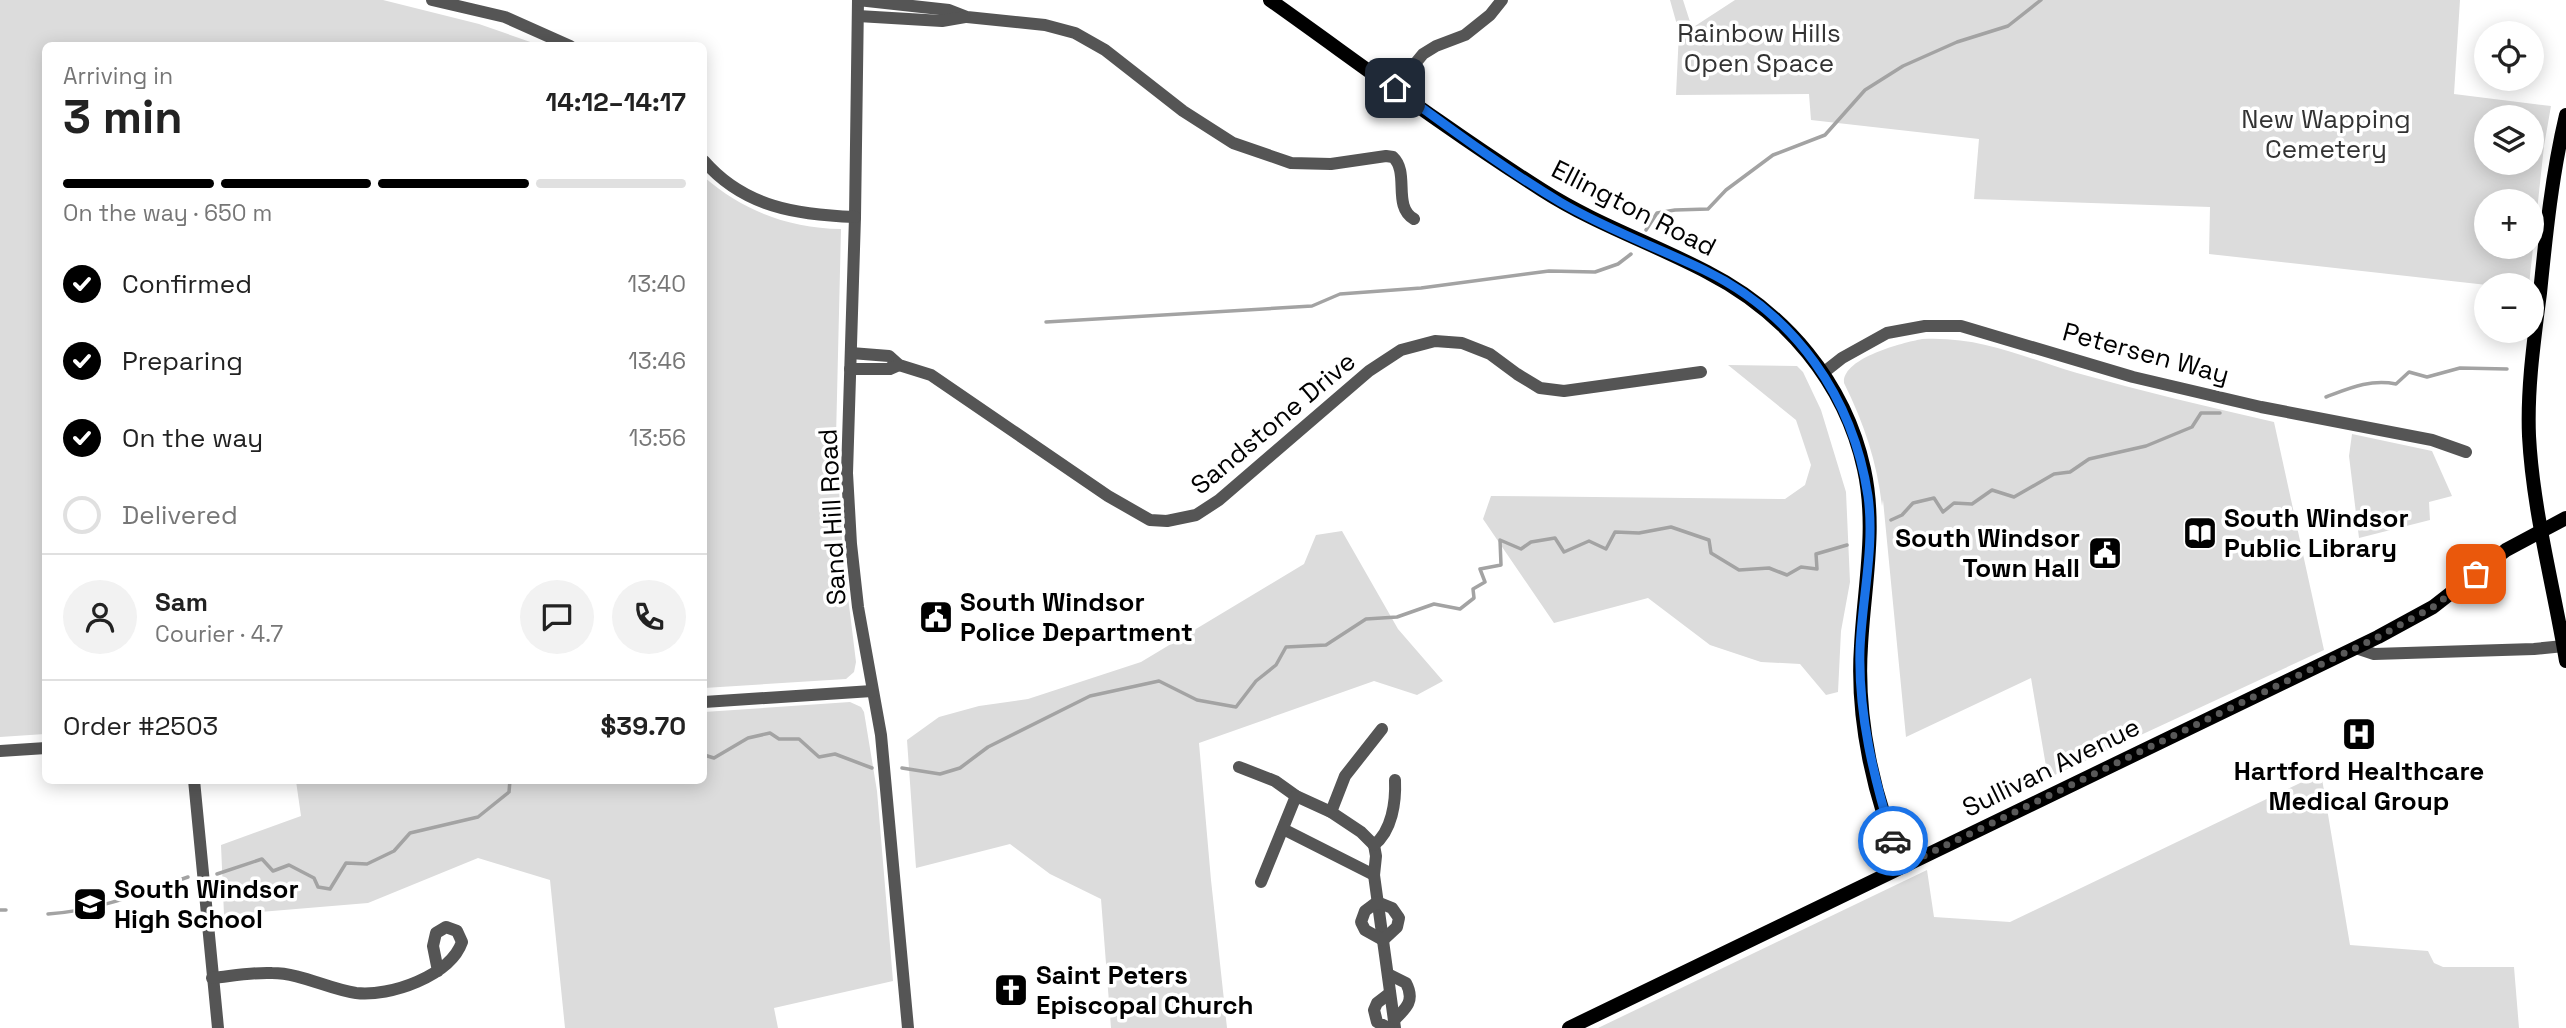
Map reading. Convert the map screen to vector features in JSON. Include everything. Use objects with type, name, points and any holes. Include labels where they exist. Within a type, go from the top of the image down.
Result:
[{"type":"main road","name":"Ellington Road","points":[[1270,0],[1561,202],[1706,271],[1759,304],[1783,325],[1823,373],[1846,415],[1864,469],[1870,531],[1860,649],[1864,723],[1881,801],[1903,866]]},
{"type":"main road","points":[[2566,115],[2556,159],[2531,383],[2529,436],[2541,530],[2566,661]]},
{"type":"main road","name":"Sullivan Avenue","points":[[1569,1028],[2356,648],[2433,607],[2506,550],[2566,518]]},
{"type":"street","points":[[432,0],[505,17],[561,42]]},
{"type":"street","points":[[858,0],[948,10],[967,17],[1033,24],[1075,33],[1105,50],[1183,111],[1226,138],[1291,163],[1315,165],[1387,156],[1394,158],[1399,166],[1404,206],[1414,219]]},
{"type":"street","name":"Sand Hill Road","points":[[858,0],[848,473],[851,544],[880,735],[908,1028]]},
{"type":"street","points":[[1395,88],[1423,54],[1465,35],[1490,15],[1502,0]]},
{"type":"street","points":[[858,16],[942,21],[967,17]]},
{"type":"street","points":[[707,164],[731,184],[762,204],[818,216],[855,217]]},
{"type":"street","name":"Petersen Way","points":[[1823,373],[1842,358],[1887,333],[1925,326],[1961,326],[2133,377],[2261,407],[2432,440],[2466,452]]},
{"type":"street","name":"Sandstone Drive","points":[[851,353],[889,356],[899,365],[931,375],[1108,496],[1150,520],[1167,521],[1196,515],[1219,500],[1369,371],[1401,350],[1435,341],[1462,343],[1490,354],[1540,388],[1564,391],[1701,372]]},
{"type":"street","name":"Sandstone Drive","points":[[850,369],[890,369],[899,365]]},
{"type":"street","points":[[2356,648],[2374,654],[2564,646]]},
{"type":"street","points":[[707,702],[872,691]]},
{"type":"street","points":[[1331,812],[1345,776],[1382,729]]},
{"type":"street","points":[[0,751],[42,748]]},
{"type":"street","points":[[1239,767],[1275,781],[1296,796],[1331,812],[1374,845],[1374,876],[1393,1025]]},
{"type":"street","points":[[1374,845],[1382,838],[1390,819],[1396,792],[1395,780]]},
{"type":"street","points":[[194,784],[218,1028]]},
{"type":"street","points":[[1261,882],[1296,796]]},
{"type":"street","points":[[1283,829],[1374,876]]},
{"type":"street","points":[[1377,902],[1363,914],[1361,922],[1365,930],[1383,940]]},
{"type":"street","points":[[1377,902],[1396,911],[1399,918],[1397,926],[1383,940]]},
{"type":"street","points":[[212,978],[272,973],[302,977],[357,993],[388,992],[438,971]]},
{"type":"street","points":[[1388,974],[1406,983],[1410,994],[1409,1006],[1393,1025]]},
{"type":"street","points":[[1390,993],[1377,1003],[1374,1010],[1377,1021],[1393,1025]]},
{"type":"green space","points":[[0,0],[383,0],[479,24],[530,42],[42,42],[42,734],[0,737]]},
{"type":"green space","name":"New Wapping Cemetery","points":[[1670,0],[1683,0],[1692,28],[1735,0],[2460,0],[2454,94],[2543,105],[2474,105],[2474,175],[2541,175],[2539,189],[2474,189],[2474,259],[2532,259],[2530,273],[2474,273],[2474,284],[2209,254],[2210,207],[1974,199],[1979,139],[1811,120],[1809,94],[1676,95],[1679,32]]},
{"type":"green space","name":"New Wapping Cemetery","points":[[2544,105],[2551,106],[2544,146]]},
{"type":"green space","points":[[707,179],[735,199],[768,215],[803,225],[841,229],[836,438],[843,556],[856,662],[854,672],[846,679],[707,688]]},
{"type":"green space","points":[[1922,339],[1982,344],[2101,380],[2274,422],[2324,650],[2048,778],[2031,678],[1906,737],[1883,500],[1882,506],[1869,443],[1844,383],[1846,374],[1863,359],[1888,348]]},
{"type":"green space","points":[[1728,365],[1797,366],[1803,372],[1821,410],[1846,492],[1850,582],[1841,631],[1838,692],[1826,695],[1800,664],[1761,662],[1710,645],[1648,598],[1554,623],[1483,519],[1491,496],[1785,499],[1805,485],[1811,465],[1796,420]]},
{"type":"green space","points":[[2352,434],[2432,451],[2452,496],[2429,502],[2430,520],[2359,538],[2349,456]]},
{"type":"green space","points":[[1342,531],[1398,629],[1443,681],[1417,695],[1374,681],[1199,743],[1227,1028],[1111,1028],[1101,899],[1050,874],[1010,844],[916,868],[907,740],[939,717],[979,706],[1028,699],[1141,662],[1304,564],[1316,535]]},
{"type":"green space","points":[[850,702],[861,707],[877,791],[893,981],[774,1008],[778,1028],[565,1028],[550,880],[478,858],[368,903],[224,915],[221,845],[301,816],[296,784],[707,784],[707,712]]},
{"type":"green space","points":[[2321,773],[2350,945],[2428,951],[2434,963],[2443,967],[2514,967],[2519,1028],[1598,1028],[1927,870],[1934,917],[2010,922]]},
{"type":"waterway","points":[[1646,230],[1657,213],[1708,209],[1726,190],[1773,155],[1825,135],[1865,90],[1903,66],[1957,42],[2008,26],[2041,0]]},
{"type":"waterway","points":[[1046,322],[1312,306],[1340,294],[1421,288],[1549,271],[1595,272],[1618,264],[1631,254]]},
{"type":"waterway","points":[[2326,397],[2369,384],[2396,384],[2409,372],[2427,377],[2460,368],[2507,369]]},
{"type":"waterway","points":[[1891,520],[1902,515],[1913,503],[1934,498],[1943,512],[1954,503],[1972,504],[1992,490],[2014,497],[2054,474],[2070,472],[2089,459],[2146,446],[2192,427],[2201,413],[2220,413]]},
{"type":"waterway","points":[[902,768],[940,774],[960,768],[988,747],[1090,696],[1159,681],[1197,700],[1236,707],[1256,681],[1276,665],[1286,647],[1326,645],[1366,619],[1397,617],[1434,604],[1460,609],[1474,598],[1473,589],[1485,582],[1480,569],[1501,565],[1500,540],[1521,549],[1531,542],[1555,538],[1564,552],[1589,541],[1606,549],[1615,532],[1639,533],[1671,527],[1709,540],[1711,553],[1739,570],[1769,568],[1787,575],[1801,567],[1817,569],[1816,554],[1847,545]]},
{"type":"waterway","points":[[707,756],[714,758],[748,738],[770,733],[779,739],[799,739],[819,757],[835,754],[872,768]]},
{"type":"waterway","points":[[217,874],[262,859],[273,871],[289,865],[314,878],[318,887],[330,889],[346,863],[367,864],[394,851],[410,833],[478,817],[509,792],[510,784]]},
{"type":"waterway","points":[[48,914],[101,905],[188,877]]},
{"type":"waterway","points":[[0,910],[6,910]]},
{"type":"way so far","points":[[1893,841],[1903,866],[2378,637],[2433,607],[2476,574]]},
{"type":"place","name":"South Windsor Public Library","points":[[2200,533]]},
{"type":"place","name":"South Windsor Town Hall","points":[[2105,553]]},
{"type":"place","name":"South Windsor Police Department","points":[[936,617]]},
{"type":"place","name":"Hartford Healthcare Medical Group","points":[[2359,734]]},
{"type":"place","name":"South Windsor High School","points":[[90,904]]},
{"type":"place","name":"Saint Peters Episcopal Church","points":[[1011,990]]},
{"type":"route","points":[[1395,88],[1561,202],[1706,271],[1759,304],[1804,347],[1823,373],[1836,394],[1856,440],[1869,500],[1870,531],[1860,649],[1861,688],[1871,763],[1893,841]]},
{"type":"park label","name":"Rainbow Hills Open Space","points":[[1759,48]]}]
